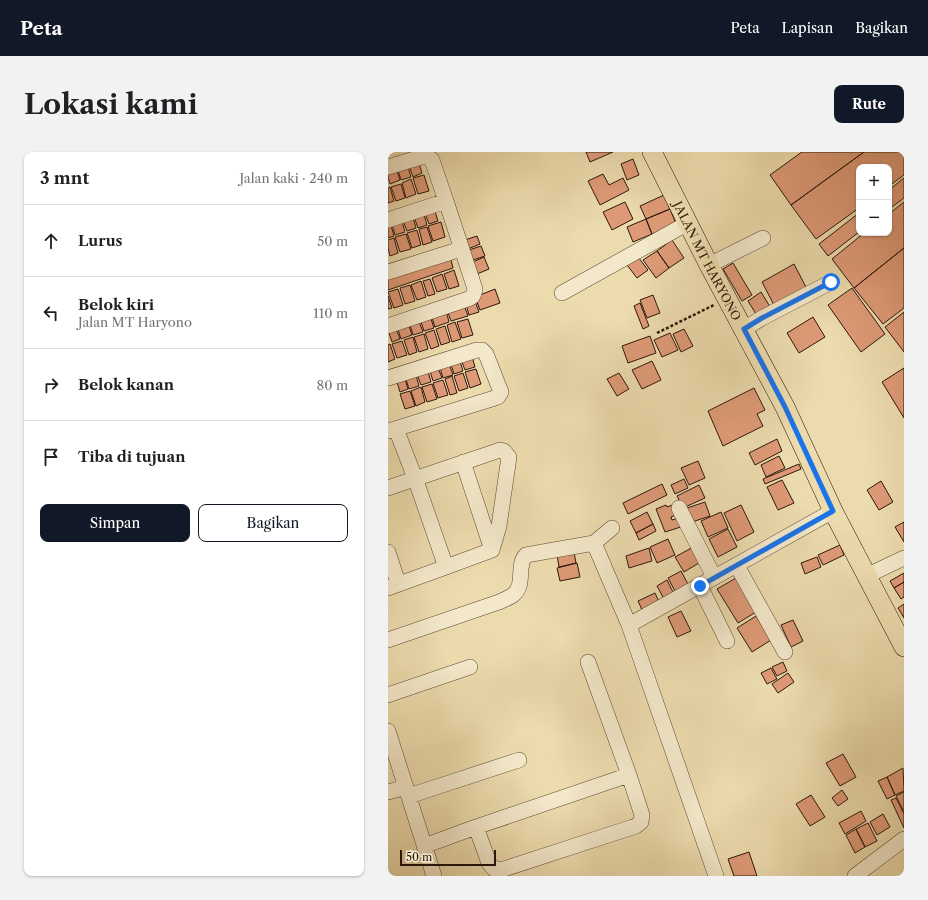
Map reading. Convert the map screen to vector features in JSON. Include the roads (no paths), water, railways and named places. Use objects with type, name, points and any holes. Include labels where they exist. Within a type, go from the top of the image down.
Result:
[{"type":"main road","name":"JALAN MT HARYONO","points":[[652,152],[709,265],[785,407],[833,511],[904,648]]},
{"type":"street","points":[[388,167],[421,157],[428,157],[432,160],[475,289],[472,297],[388,326]]},
{"type":"street","points":[[388,220],[446,201]]},
{"type":"street","points":[[562,293],[688,223]]},
{"type":"street","points":[[709,265],[763,238]]},
{"type":"street","points":[[388,272],[461,249]]},
{"type":"street","points":[[744,329],[831,282]]},
{"type":"street","points":[[388,378],[477,350],[482,350],[486,354],[501,392],[498,398],[392,430],[415,478],[446,567]]},
{"type":"street","points":[[388,488],[500,450],[504,451],[509,457],[499,526],[492,550]]},
{"type":"street","points":[[463,462],[492,550]]},
{"type":"street","points":[[679,508],[714,577]]},
{"type":"street","points":[[629,625],[833,511]]},
{"type":"street","points":[[388,640],[512,596],[519,589],[522,563],[526,556],[594,543],[612,528]]},
{"type":"street","points":[[594,543],[629,625],[716,876]]},
{"type":"street","points":[[388,552],[393,586],[492,550]]},
{"type":"street","points":[[866,576],[904,558]]},
{"type":"street","points":[[737,566],[785,652]]},
{"type":"street","points":[[700,586],[727,641]]},
{"type":"street","points":[[476,827],[489,863],[494,868],[501,870],[636,826],[641,822],[642,815],[629,775],[588,662]]},
{"type":"street","points":[[388,695],[470,667]]},
{"type":"street","points":[[388,731],[434,876]]},
{"type":"street","points":[[388,792],[407,792],[519,760]]},
{"type":"street","points":[[424,846],[629,775]]},
{"type":"street","points":[[855,876],[904,839]]}]
